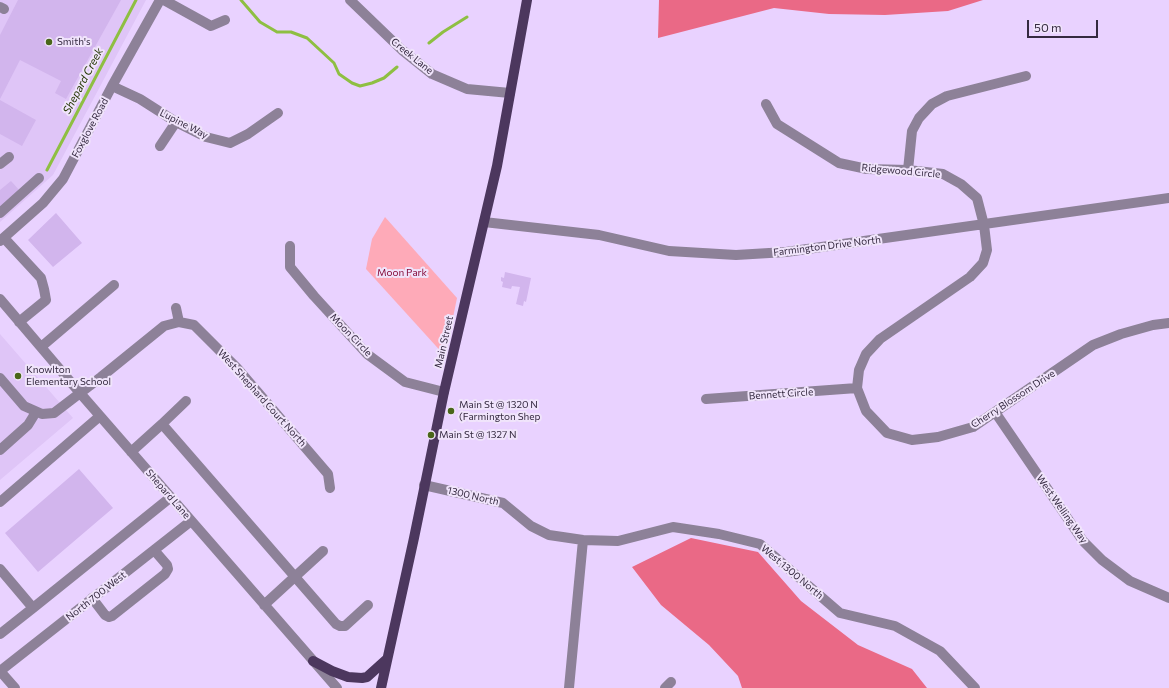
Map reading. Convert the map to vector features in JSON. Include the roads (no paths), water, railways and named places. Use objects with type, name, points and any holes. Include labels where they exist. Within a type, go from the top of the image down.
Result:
[{"type":"main road","name":"Main Street","points":[[380,688],[414,538],[444,392],[497,166],[527,0]]},
{"type":"main road","points":[[314,661],[332,671],[348,677],[362,678],[367,677],[387,659]]},
{"type":"street","name":"Foxglove Road","points":[[2,239],[43,203],[63,179],[112,86],[160,0]]},
{"type":"street","points":[[164,0],[211,26],[224,20]]},
{"type":"street","name":"Creek Lane","points":[[350,0],[402,50],[432,74],[467,89],[510,93]]},
{"type":"street","points":[[908,170],[912,131],[919,118],[932,104],[947,96],[1026,76]]},
{"type":"street","name":"Lupine Way","points":[[112,86],[140,99],[176,122],[206,137],[230,143],[248,134],[278,113]]},
{"type":"street","name":"Ridgewood Circle","points":[[766,104],[777,124],[839,163],[867,169],[908,170],[943,174],[961,184],[977,198],[984,225]]},
{"type":"street","points":[[160,146],[176,122]]},
{"type":"street","points":[[0,164],[9,157]]},
{"type":"street","points":[[0,213],[38,178]]},
{"type":"street","name":"Farmington Drive North","points":[[484,222],[599,235],[669,251],[736,255],[786,252],[1169,198]]},
{"type":"street","name":"Cherry Blossom Drive","points":[[984,225],[987,250],[983,263],[970,277],[880,339],[866,354],[859,370],[857,388],[866,411],[887,433],[912,440],[938,437],[973,427],[1093,346],[1121,334],[1169,323]]},
{"type":"street","points":[[2,239],[40,278],[44,289],[46,300],[19,322]]},
{"type":"street","name":"Moon Circle","points":[[290,246],[290,267],[314,296],[367,354],[405,382],[444,392]]},
{"type":"street","points":[[41,347],[114,285]]},
{"type":"street","name":"Shepard Lane","points":[[0,299],[337,688]]},
{"type":"street","points":[[0,378],[24,406],[42,414],[54,413],[164,326],[180,322],[176,308]]},
{"type":"street","name":"West Shephard Court North","points":[[180,322],[194,325],[237,368],[328,474],[330,488]]},
{"type":"street","name":"Bennett Circle","points":[[706,399],[857,388]]},
{"type":"street","points":[[131,452],[186,401]]},
{"type":"street","points":[[0,450],[28,425],[36,412]]},
{"type":"street","name":"West Welling Way","points":[[995,412],[1083,541],[1102,560],[1130,581],[1169,598]]},
{"type":"street","points":[[0,502],[100,416]]},
{"type":"street","points":[[162,424],[336,624],[345,626],[368,605]]},
{"type":"street","name":"1300 North","points":[[424,485],[503,503],[531,526],[549,535],[583,540]]},
{"type":"street","points":[[0,634],[170,497]]},
{"type":"street","name":"North 700 West","points":[[0,671],[191,521]]},
{"type":"street","name":"West 1300 North","points":[[583,540],[618,540],[673,527],[719,534],[760,544],[840,613],[895,626],[940,651],[976,688]]},
{"type":"street","points":[[569,688],[583,540]]},
{"type":"street","points":[[92,598],[105,615],[109,617],[112,616],[165,574],[168,569],[167,565],[154,550]]},
{"type":"street","points":[[264,605],[323,551]]},
{"type":"street","points":[[0,569],[33,608]]},
{"type":"street","points":[[0,671],[15,688]]},
{"type":"waterway","name":"Shepard Creek","points":[[47,170],[136,0]]},
{"type":"waterway","name":"Shepard Creek","points":[[241,0],[260,22],[277,32],[291,32],[307,38],[334,63],[339,74],[352,83],[360,86],[372,83],[384,78],[397,67]]},
{"type":"waterway","name":"Shepard Creek","points":[[429,43],[467,17]]},
{"type":"place","name":"Smith's","points":[[49,42]]},
{"type":"place","name":"Knowlton Elementary School","points":[[18,376]]},
{"type":"place","name":"Main St @ 1320 N (Farmington Shep","points":[[451,411]]},
{"type":"place","name":"Main St @ 1327 N","points":[[431,435]]},
{"type":"park label","name":"Moon Park","points":[[402,273]]}]
